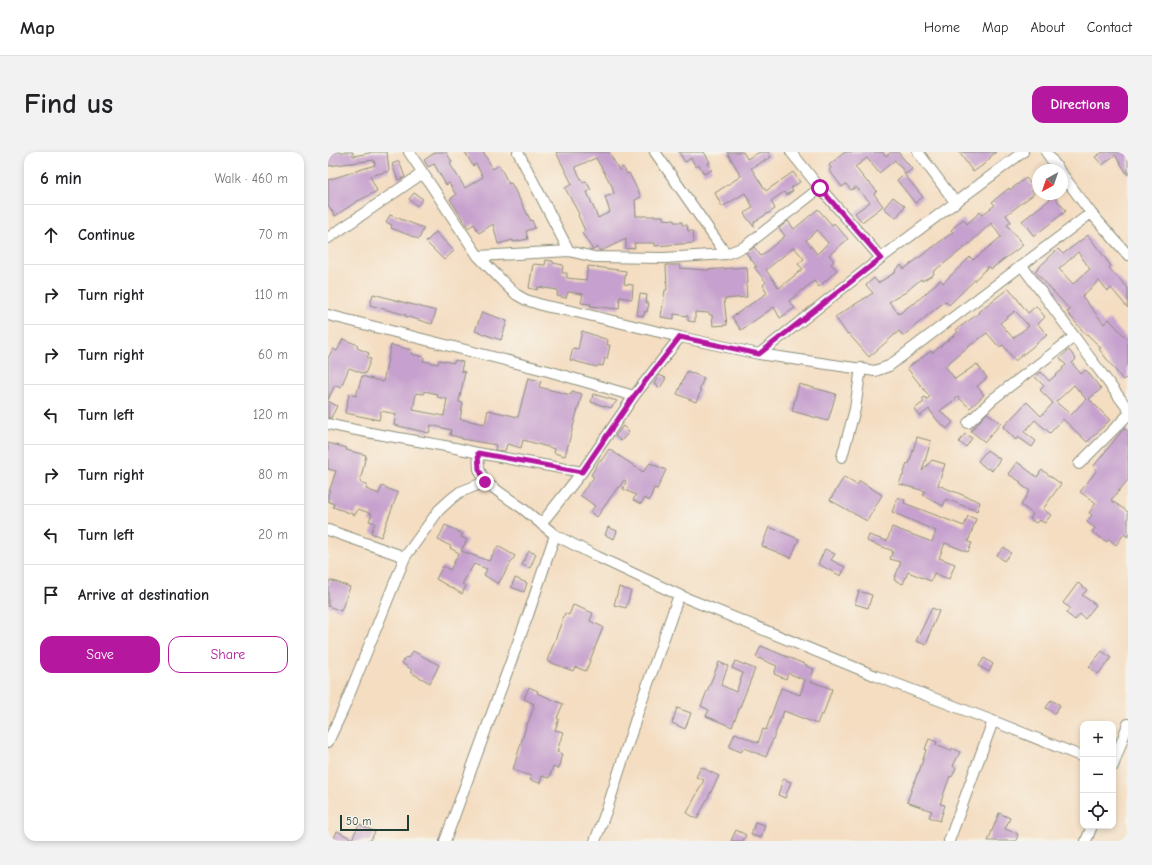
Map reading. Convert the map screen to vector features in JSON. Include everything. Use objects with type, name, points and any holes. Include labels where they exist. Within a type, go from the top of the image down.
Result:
[{"type":"street","points":[[409,152],[478,256],[510,289],[526,300],[545,306],[759,354],[875,371],[889,366],[1091,213]]},
{"type":"street","points":[[518,152],[569,251]]},
{"type":"street","points":[[655,152],[726,254]]},
{"type":"street","points":[[791,152],[881,258]]},
{"type":"street","points":[[918,152],[955,202]]},
{"type":"street","points":[[759,354],[881,258],[1023,152]]},
{"type":"street","points":[[1046,152],[1055,164]]},
{"type":"street","points":[[328,238],[423,173]]},
{"type":"street","points":[[1068,182],[1091,213],[1128,255]]},
{"type":"street","points":[[478,256],[569,251],[594,257],[664,258],[726,254],[744,247],[820,188]]},
{"type":"street","points":[[1022,266],[1128,409]]},
{"type":"street","points":[[328,315],[548,371],[634,396]]},
{"type":"street","points":[[541,524],[582,472],[634,396],[680,337]]},
{"type":"street","points":[[968,423],[993,399],[1074,337]]},
{"type":"street","points":[[842,457],[855,410],[861,368]]},
{"type":"street","points":[[1079,464],[1128,415]]},
{"type":"street","points":[[328,424],[358,431],[582,472]]},
{"type":"street","points":[[478,453],[479,469],[485,482],[522,508],[555,535],[598,557],[679,596],[868,673],[1080,756]]},
{"type":"street","points":[[328,742],[343,710],[405,557],[439,510],[460,492],[485,482]]},
{"type":"street","points":[[328,530],[405,557]]},
{"type":"street","points":[[445,841],[528,615],[555,535]]},
{"type":"street","points":[[594,841],[607,809],[639,709],[679,596]]},
{"type":"street","points":[[949,841],[993,721]]},
{"type":"street","points":[[1116,758],[1128,724]]},
{"type":"street","points":[[1086,841],[1091,829]]},
{"type":"building","points":[[328,152],[353,152],[353,156],[370,152],[387,152],[389,171],[370,176],[377,191],[356,202],[335,216],[328,205],[328,180],[375,165],[374,160],[328,166]]},
{"type":"building","points":[[436,152],[446,152],[452,162],[450,164],[465,188],[483,177],[476,164],[473,166],[465,152],[483,152],[493,169],[499,165],[509,184],[511,183],[531,221],[532,220],[535,228],[526,231],[528,239],[513,242],[513,240],[498,244],[493,224],[479,233],[474,224],[468,228],[450,199],[456,195],[449,183],[446,185],[434,164],[428,167],[424,160]]},
{"type":"building","points":[[556,152],[609,152],[619,170],[623,167],[627,174],[629,173],[641,197],[635,200],[636,216],[663,216],[663,219],[674,220],[674,222],[682,222],[682,225],[687,225],[688,231],[693,231],[694,243],[655,246],[655,243],[634,243],[635,248],[626,249],[626,239],[601,251],[598,247],[593,250],[582,233],[585,231],[578,215],[579,214],[565,188],[572,184]],"holes":[[[596,158],[612,186],[614,194],[605,197],[610,212],[598,218],[587,192],[591,190],[586,181],[583,183],[575,167]]]},
{"type":"building","points":[[679,152],[704,152],[710,162],[708,163],[712,170],[704,174],[699,165],[696,167],[691,158],[685,162]]},
{"type":"building","points":[[727,152],[743,152],[747,159],[760,152],[768,152],[771,157],[751,168],[766,191],[793,172],[800,182],[791,188],[793,191],[786,195],[784,192],[771,201],[775,209],[754,222],[754,227],[744,214],[753,207],[745,193],[722,207],[715,193],[741,176]]},
{"type":"building","points":[[845,152],[882,152],[886,156],[891,152],[898,152],[912,169],[906,174],[895,160],[879,173],[867,158],[855,167],[868,183],[869,182],[877,191],[874,194],[883,206],[862,222],[855,213],[870,202],[856,187],[851,190],[846,184],[842,187],[829,170],[831,168],[829,165]]},
{"type":"building","points":[[959,152],[996,152],[983,165],[973,172]]},
{"type":"building","points":[[1103,152],[1128,152],[1128,175],[1115,155],[1102,165],[1095,157]]},
{"type":"building","points":[[399,161],[405,177],[398,180],[392,164]]},
{"type":"building","points":[[904,174],[923,197],[915,203],[897,180]]},
{"type":"building","points":[[1026,178],[1032,186],[1032,196],[1006,215],[1011,222],[1007,225],[1023,245],[991,269],[989,266],[949,305],[945,301],[903,336],[899,331],[869,357],[848,333],[847,334],[835,317],[873,293],[866,285],[874,278],[878,283],[896,272],[895,270],[901,265],[904,269],[953,232],[951,230],[963,219],[967,224],[980,212],[982,215],[995,205],[992,202],[1009,188],[1010,190]],"holes":[[[991,223],[1001,237],[973,260],[970,257],[943,283],[940,280],[914,304],[913,303],[899,314],[889,302],[906,292],[921,279],[922,281],[934,274],[934,271],[968,245]]]},
{"type":"building","points":[[414,193],[423,199],[417,206],[409,199]]},
{"type":"building","points":[[893,197],[905,206],[896,218],[884,208]]},
{"type":"building","points":[[1049,200],[1057,200],[1066,211],[1034,236],[1022,221]]},
{"type":"building","points":[[818,209],[832,225],[834,223],[848,239],[829,255],[834,261],[831,264],[837,270],[819,287],[814,281],[789,301],[795,308],[780,318],[774,307],[741,330],[732,317],[767,293],[763,285],[766,282],[754,267],[757,267],[746,253],[754,247],[761,256],[785,236],[779,228],[788,221],[794,229]],"holes":[[[817,230],[828,243],[817,254],[806,240]],[[794,247],[804,259],[798,264],[803,269],[779,288],[766,270]]]},
{"type":"building","points":[[390,215],[424,228],[419,239],[391,228],[392,225],[386,222]]},
{"type":"building","points":[[436,232],[454,251],[444,260],[426,242]]},
{"type":"building","points":[[1088,235],[1111,266],[1109,268],[1128,288],[1128,308],[1111,288],[1108,291],[1099,281],[1082,296],[1104,324],[1109,319],[1128,340],[1128,377],[1123,380],[1099,349],[1101,348],[1088,335],[1087,336],[1067,312],[1070,310],[1035,271],[1058,249],[1063,254]],"holes":[[[1078,252],[1090,269],[1073,284],[1059,269]]]},
{"type":"building","points":[[546,260],[563,265],[562,273],[567,273],[567,278],[586,280],[588,266],[626,271],[624,284],[633,285],[632,299],[620,297],[619,309],[590,306],[591,304],[581,303],[583,294],[568,292],[566,298],[557,296],[558,290],[538,287],[537,290],[529,288],[533,264],[545,265]]},
{"type":"building","points":[[666,265],[680,265],[680,268],[706,270],[747,267],[747,297],[724,299],[727,325],[713,326],[712,315],[709,313],[695,312],[695,322],[688,321],[688,316],[674,314],[674,319],[661,317],[665,290],[667,290]]},
{"type":"building","points":[[1009,288],[1028,313],[1036,306],[1045,317],[1038,324],[1047,335],[1015,361],[1003,345],[999,347],[987,333],[945,366],[955,379],[977,364],[987,378],[977,386],[984,395],[970,408],[958,397],[940,411],[953,422],[947,429],[937,420],[929,409],[920,416],[914,409],[924,402],[922,400],[924,397],[927,399],[930,397],[907,368],[931,351],[932,353],[958,332],[956,330],[979,313],[978,312]],"holes":[[[1015,311],[1029,326],[1013,338],[1000,323]]]},
{"type":"building","points":[[373,294],[436,311],[432,324],[370,305]]},
{"type":"building","points":[[640,294],[647,295],[646,303],[649,303],[647,312],[645,311],[644,316],[637,315]]},
{"type":"building","points":[[482,312],[507,321],[501,340],[475,331]]},
{"type":"building","points":[[582,331],[608,340],[607,345],[610,345],[607,359],[605,358],[603,366],[598,365],[597,367],[570,360],[573,348],[578,349]]},
{"type":"building","points":[[343,339],[358,345],[357,348],[369,353],[367,358],[371,359],[365,374],[349,368],[341,387],[335,385],[328,400],[328,358],[333,349],[337,351]]},
{"type":"building","points":[[391,345],[412,350],[411,354],[424,357],[423,361],[438,364],[439,360],[454,363],[455,360],[463,362],[461,371],[465,372],[459,402],[463,403],[460,419],[485,424],[488,410],[518,417],[528,378],[541,381],[539,387],[571,395],[572,391],[582,394],[565,456],[554,453],[555,449],[523,440],[521,448],[507,444],[505,451],[495,450],[496,445],[462,439],[450,435],[451,430],[431,425],[429,433],[394,425],[396,414],[381,411],[379,420],[345,413],[349,394],[356,396],[362,376],[383,382]],"holes":[[[424,391],[438,394],[437,397],[447,399],[444,416],[413,410],[416,393],[424,394]]]},
{"type":"building","points":[[1069,350],[1076,359],[1072,363],[1081,374],[1086,370],[1101,389],[1089,399],[1110,420],[1087,442],[1063,419],[1050,433],[1035,420],[1024,432],[1036,441],[1032,447],[1018,437],[1016,440],[1003,427],[1027,402],[1041,416],[1053,403],[1040,390],[1044,386],[1035,377],[1041,372],[1049,381],[1066,365],[1060,358]],"holes":[[[1074,385],[1086,399],[1071,415],[1056,402]]]},
{"type":"building","points":[[687,371],[704,378],[699,390],[701,391],[696,402],[677,394]]},
{"type":"building","points":[[659,375],[666,378],[660,388],[654,384]]},
{"type":"building","points":[[799,384],[836,394],[828,421],[792,411]]},
{"type":"building","points":[[593,394],[617,401],[611,408],[591,402]]},
{"type":"building","points":[[328,401],[337,406],[331,418],[328,418]]},
{"type":"building","points":[[987,413],[1001,423],[985,442],[971,431]]},
{"type":"building","points":[[623,426],[629,432],[621,441],[615,436]]},
{"type":"building","points":[[1124,428],[1128,431],[1128,480],[1111,500],[1128,512],[1128,537],[1124,534],[1116,545],[1109,539],[1107,542],[1092,532],[1095,528],[1087,522],[1092,515],[1089,513],[1096,503],[1080,492],[1097,470],[1093,467]]},
{"type":"building","points":[[965,434],[972,438],[966,447],[959,442]]},
{"type":"building","points":[[917,437],[931,441],[922,471],[932,460],[945,464],[938,485],[980,502],[977,511],[946,499],[943,506],[923,495],[925,491],[899,484],[907,463],[909,464]]},
{"type":"building","points":[[328,443],[347,448],[346,450],[366,455],[360,482],[367,485],[366,489],[379,494],[382,486],[398,493],[381,537],[371,533],[375,523],[369,521],[372,514],[358,509],[355,515],[333,507],[334,504],[328,501],[328,495],[336,471],[328,469]]},
{"type":"building","points":[[609,449],[643,472],[650,463],[666,470],[657,489],[654,488],[649,501],[644,498],[641,504],[633,500],[636,495],[623,489],[626,481],[624,480],[597,517],[590,512],[595,506],[580,495],[594,477],[591,475],[599,461],[601,461]]},
{"type":"building","points":[[987,450],[1000,459],[992,471],[988,468],[987,469],[978,461]]},
{"type":"building","points":[[1017,462],[1037,477],[1042,470],[1061,484],[1043,509],[1051,515],[1045,523],[1039,520],[1036,523],[1030,519],[1033,514],[1021,505],[1030,491],[1020,484],[1021,482],[1008,474]]},
{"type":"building","points":[[844,477],[857,485],[860,481],[882,495],[867,521],[830,500]]},
{"type":"building","points":[[898,497],[905,500],[904,503],[964,526],[968,516],[976,519],[968,542],[972,543],[968,552],[945,543],[939,558],[955,564],[949,579],[934,573],[931,581],[908,572],[903,584],[894,580],[901,562],[890,559],[893,551],[867,541],[869,535],[887,541],[892,527],[932,542],[936,531],[892,512]]},
{"type":"building","points":[[445,525],[463,534],[461,537],[467,540],[461,551],[489,561],[498,546],[515,556],[498,584],[484,575],[487,569],[474,564],[462,584],[466,586],[462,594],[436,579],[443,566],[450,570],[459,553],[450,548],[451,546],[438,540]]},
{"type":"building","points":[[608,527],[617,531],[614,539],[605,535]]},
{"type":"building","points":[[769,527],[799,539],[791,558],[762,546]]},
{"type":"building","points":[[1004,547],[1011,553],[1004,561],[997,555]]},
{"type":"building","points":[[825,549],[835,554],[831,560],[845,567],[841,576],[818,564]]},
{"type":"building","points":[[529,551],[536,554],[530,568],[522,565]]},
{"type":"building","points":[[515,578],[527,583],[524,592],[511,587]]},
{"type":"building","points":[[330,580],[350,587],[341,611],[328,606],[328,586]]},
{"type":"building","points":[[1078,583],[1087,590],[1082,595],[1096,605],[1085,619],[1080,614],[1075,620],[1066,613],[1070,608],[1063,603]]},
{"type":"building","points":[[619,587],[631,591],[626,608],[614,605]]},
{"type":"building","points":[[859,591],[872,595],[868,608],[855,604]]},
{"type":"building","points":[[573,605],[593,613],[590,621],[603,627],[586,671],[575,667],[573,671],[547,661],[565,613],[569,615]]},
{"type":"building","points":[[932,608],[939,611],[926,645],[916,641]]},
{"type":"building","points":[[761,646],[814,669],[810,681],[832,689],[823,715],[821,714],[817,724],[784,711],[766,757],[744,748],[741,752],[729,747],[735,733],[758,743],[763,729],[766,730],[781,688],[800,695],[805,680],[788,673],[786,679],[774,674],[777,666],[756,657]]},
{"type":"building","points":[[413,651],[439,665],[430,683],[410,672],[412,670],[402,663]]},
{"type":"building","points":[[1102,651],[1111,658],[1098,674],[1089,667]]},
{"type":"building","points":[[984,658],[993,664],[989,672],[979,666]]},
{"type":"building","points":[[735,661],[755,669],[732,727],[706,716],[709,710],[701,706],[719,662],[728,666],[721,685],[736,692],[743,673],[732,668]]},
{"type":"building","points":[[529,687],[538,691],[537,693],[563,704],[557,718],[559,719],[555,730],[563,732],[557,752],[562,754],[558,769],[553,767],[549,778],[542,776],[540,783],[530,780],[531,776],[513,770],[527,723],[534,707],[534,704],[524,699]]},
{"type":"building","points":[[1051,700],[1060,705],[1055,714],[1046,708]]},
{"type":"building","points":[[677,708],[691,713],[685,729],[672,723]]},
{"type":"building","points":[[929,739],[937,742],[936,745],[951,751],[952,748],[960,752],[953,766],[956,768],[952,777],[950,776],[940,804],[945,805],[940,821],[929,817],[932,811],[907,802],[919,772]]},
{"type":"building","points":[[701,767],[719,776],[697,819],[687,813],[704,780],[696,777]]},
{"type":"building","points":[[783,779],[791,782],[785,798],[778,795]]},
{"type":"building","points":[[999,813],[1010,818],[1005,829],[1018,834],[1016,841],[988,841]]},
{"type":"building","points":[[755,822],[765,825],[761,838],[751,835]]},
{"type":"building","points":[[359,824],[375,832],[370,841],[333,841],[337,831],[352,839]]},
{"type":"building","points":[[736,830],[746,835],[743,841],[731,841]]},
{"type":"route","points":[[485,482],[479,469],[478,453],[582,472],[634,396],[680,337],[759,354],[881,258],[820,188]]}]
